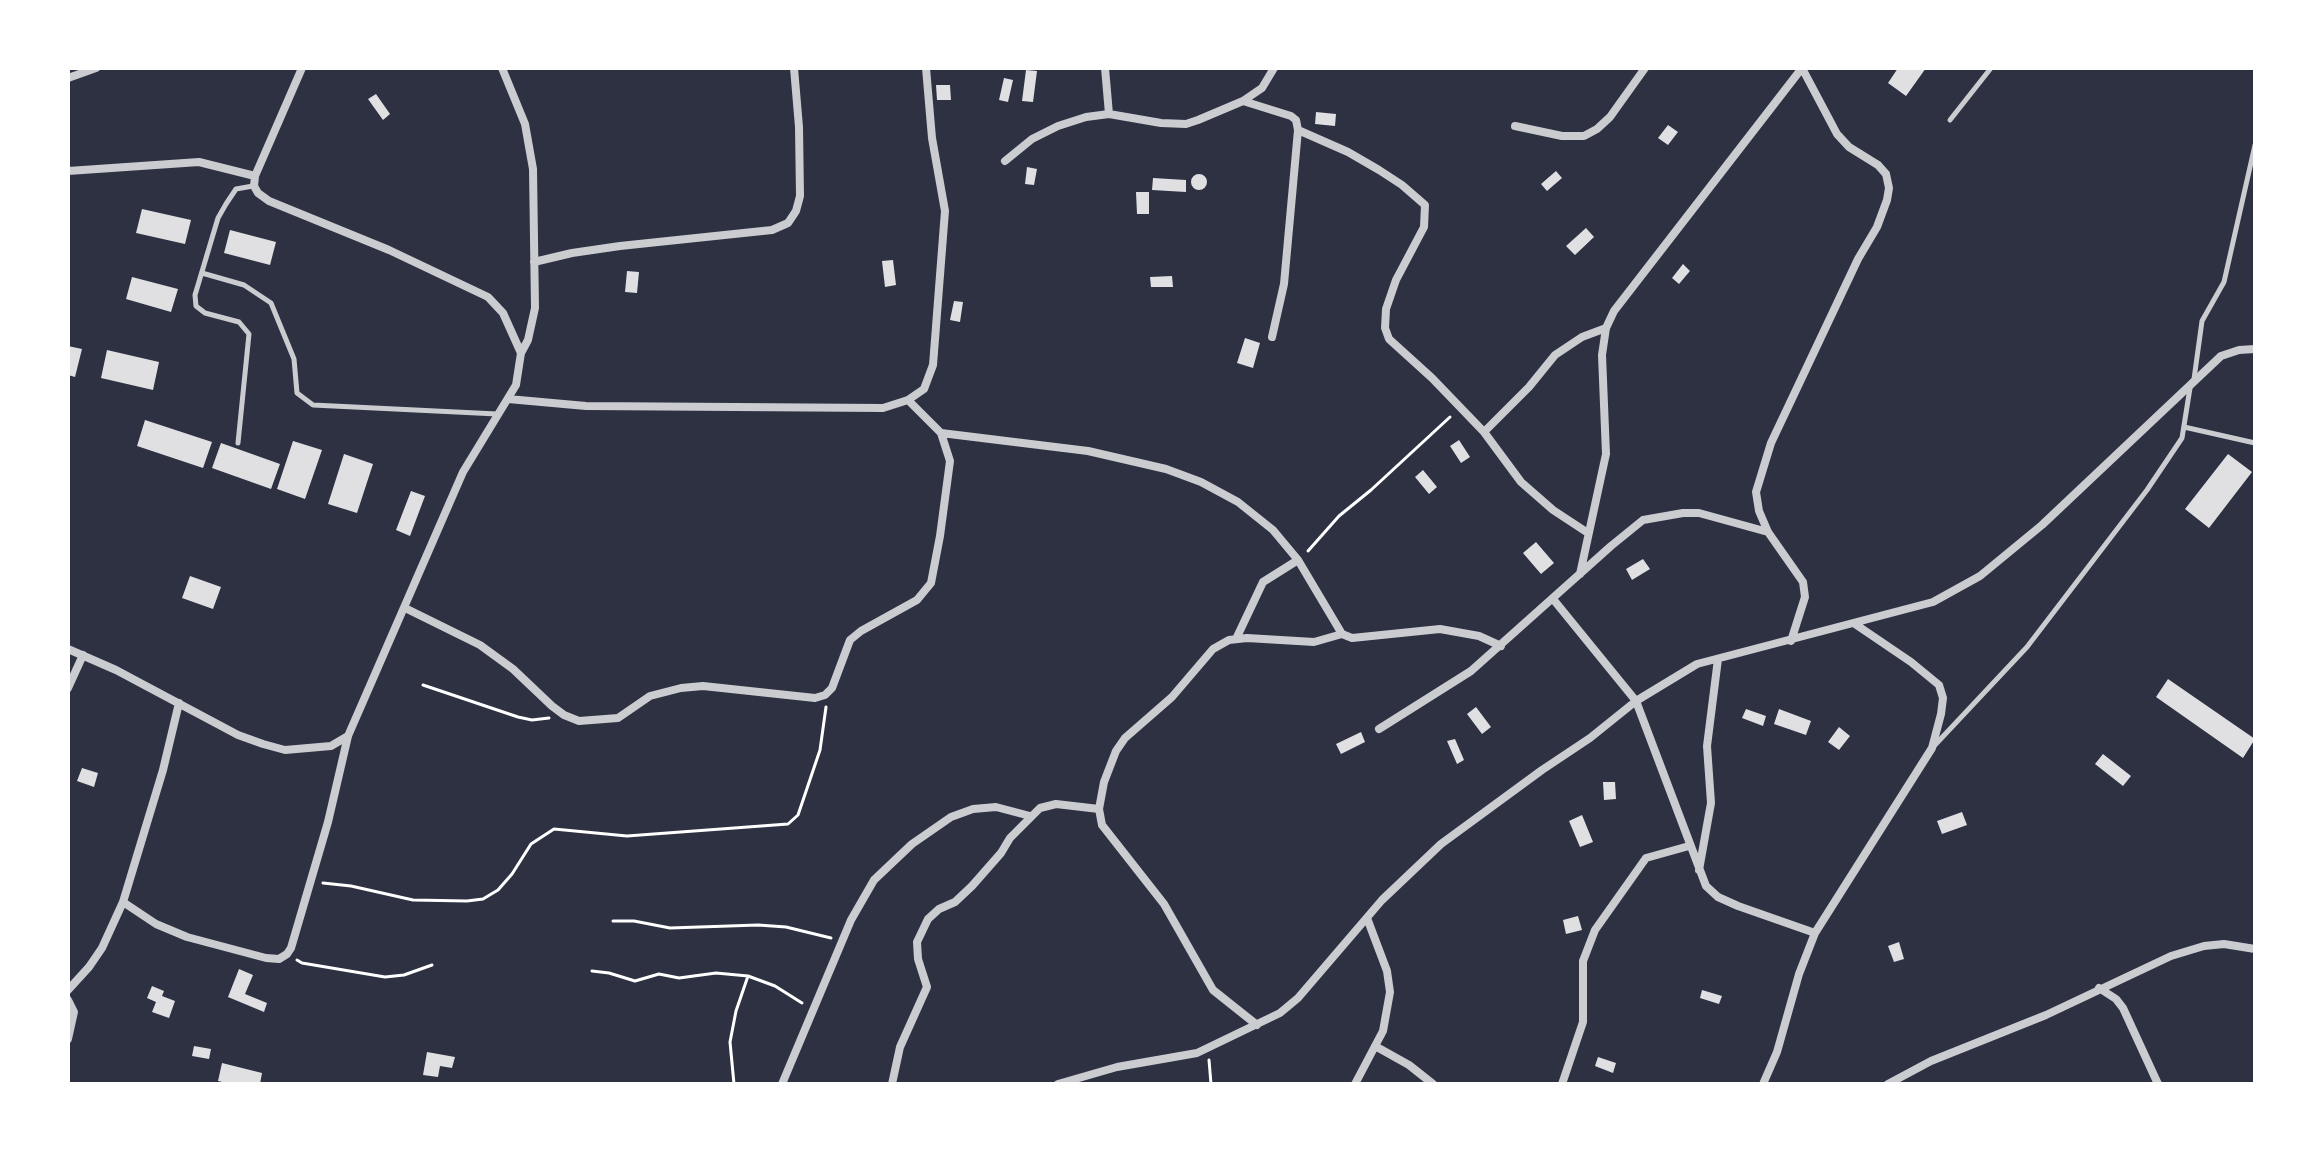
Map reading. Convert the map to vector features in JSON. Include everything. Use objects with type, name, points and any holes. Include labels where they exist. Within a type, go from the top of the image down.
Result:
[{"type":"street","points":[[68,78],[96,68]]},
{"type":"street","points":[[302,68],[254,181],[258,193],[269,201],[389,250],[488,297],[503,313],[521,353]]},
{"type":"street","points":[[123,902],[156,924],[187,937],[266,958],[279,959],[289,952],[341,774],[348,736],[463,472],[516,385],[521,353],[528,340],[535,308],[533,169],[525,124],[502,68]]},
{"type":"street","points":[[534,262],[620,246],[772,230],[788,223],[796,211],[800,196],[794,68]]},
{"type":"street","points":[[508,399],[586,406],[883,408],[908,400],[924,389],[933,365],[945,211],[932,138],[926,68]]},
{"type":"street","points":[[1105,68],[1109,114]]},
{"type":"street","points":[[1005,161],[1032,139],[1086,117],[1109,114],[1186,124],[1243,101],[1262,88],[1274,68]]},
{"type":"street","points":[[1515,126],[1562,136],[1584,136],[1610,117],[1645,68]]},
{"type":"street","points":[[1580,574],[1606,454],[1602,355],[1606,328],[1614,311],[1802,68],[1837,134],[1849,147],[1878,165],[1886,174],[1889,188],[1877,227],[1846,284],[1767,454],[1756,492],[1759,511],[1768,532],[1803,582],[1805,597],[1791,641]]},
{"type":"street","points":[[1243,101],[1291,116],[1296,120],[1298,130],[1284,284],[1272,337]]},
{"type":"street","points":[[1298,130],[1348,152],[1379,170],[1425,205],[1424,227],[1396,280],[1386,309],[1385,328],[1389,339],[1484,432],[1521,482],[1553,510],[1588,533]]},
{"type":"street","points":[[68,171],[199,162],[254,181]]},
{"type":"street","points":[[1484,432],[1529,387],[1555,355],[1582,337],[1606,328]]},
{"type":"street","points":[[1058,1084],[1117,1067],[1197,1053],[1280,1013],[1298,998],[1367,918],[1441,844],[1590,738],[1636,701],[1697,664],[1933,602],[1980,576],[2042,525],[2221,356],[2255,349]]},
{"type":"street","points":[[405,608],[480,645],[513,669],[538,695],[579,721],[618,718],[660,691],[692,687],[815,698],[825,695],[832,688],[850,640],[917,600],[931,583],[950,461],[941,433],[908,400]]},
{"type":"street","points":[[941,433],[1088,451],[1166,469],[1222,492],[1273,530],[1298,560],[1342,634],[1352,638],[1373,637],[1440,629],[1479,636],[1501,646]]},
{"type":"street","points":[[1379,729],[1471,671],[1620,539],[1649,518],[1699,513],[1768,532]]},
{"type":"street","points":[[1236,639],[1263,582],[1298,560]]},
{"type":"street","points":[[1553,599],[1636,701],[1706,886],[1718,897],[1815,933]]},
{"type":"street","points":[[1763,1084],[1777,1052],[1799,974],[1815,933],[1932,748],[1941,714],[1943,698],[1939,685],[1855,624]]},
{"type":"street","points":[[1257,1025],[1213,990],[1164,904],[1102,825],[1099,809],[1104,782],[1116,751],[1125,738],[1172,697],[1213,649],[1236,639],[1314,642],[1342,634]]},
{"type":"street","points":[[68,649],[238,735],[285,750],[331,746],[348,736]]},
{"type":"street","points":[[68,688],[83,655]]},
{"type":"street","points":[[1699,871],[1711,803],[1707,746],[1718,659]]},
{"type":"street","points":[[68,990],[102,948],[123,902],[163,770],[179,703]]},
{"type":"street","points":[[892,1084],[900,1047],[927,987],[918,959],[917,942],[922,927],[939,909],[955,902],[972,886],[1040,808],[1056,804],[1099,809]]},
{"type":"street","points":[[782,1084],[842,942],[874,880],[891,862],[951,817],[973,809],[996,807],[1030,816]]},
{"type":"street","points":[[1562,1084],[1583,1022],[1583,961],[1595,930],[1646,858],[1689,846]]},
{"type":"street","points":[[1355,1084],[1387,1018],[1390,992],[1387,971],[1367,918]]},
{"type":"street","points":[[1888,1084],[1931,1061],[2046,1015],[2171,956],[2204,946],[2224,944],[2255,949]]},
{"type":"street","points":[[2099,988],[2116,999],[2123,1008],[2158,1084]]},
{"type":"street","points":[[68,1000],[74,1012],[68,1039]]},
{"type":"street","points":[[1375,1046],[1409,1065],[1433,1084]]},
{"type":"lane","points":[[1950,120],[1991,68]]},
{"type":"lane","points":[[1932,748],[2027,647],[2147,490],[2182,438],[2202,321],[2224,282],[2255,145]]},
{"type":"lane","points":[[238,443],[249,334],[239,322],[219,318],[196,306],[195,295],[218,218],[236,189],[254,181]]},
{"type":"lane","points":[[202,273],[244,285],[271,303],[294,359],[297,393],[313,405],[497,414]]},
{"type":"lane","points":[[2184,427],[2255,443]]},
{"type":"path","points":[[1298,560],[1339,516],[1442,423],[1465,412]]},
{"type":"path","points":[[423,685],[532,720],[568,716]]},
{"type":"path","points":[[310,882],[351,886],[413,900],[467,901],[483,899],[498,890],[531,844],[554,829],[627,836],[788,824],[798,815],[820,750],[826,719],[825,695]]},
{"type":"path","points":[[613,921],[634,921],[670,928],[786,927],[819,933],[842,942]]},
{"type":"path","points":[[289,952],[302,963],[385,977],[404,975],[432,965]]},
{"type":"path","points":[[592,971],[635,981],[659,974],[679,978],[716,973],[748,976],[775,986],[814,1010]]},
{"type":"path","points":[[734,1084],[730,1042],[748,976]]},
{"type":"path","points":[[1209,1047],[1211,1084]]},
{"type":"building","points":[[1898,68],[1926,68],[1906,96],[1888,83]]},
{"type":"building","points":[[1026,70],[1037,71],[1033,102],[1022,101]]},
{"type":"building","points":[[1004,78],[1013,80],[1008,102],[999,100]]},
{"type":"building","points":[[936,85],[950,85],[951,100],[937,100]]},
{"type":"building","points":[[376,94],[390,114],[383,120],[368,99]]},
{"type":"building","points":[[1316,112],[1336,114],[1335,126],[1315,124]]},
{"type":"building","points":[[1668,125],[1678,132],[1668,145],[1658,138]]},
{"type":"building","points":[[1027,167],[1037,169],[1034,185],[1025,184]]},
{"type":"building","points":[[1556,171],[1562,178],[1547,191],[1541,184]]},
{"type":"building","points":[[1199,174],[1205,176],[1205,188],[1199,190],[1193,188],[1191,182],[1193,176]]},
{"type":"building","points":[[1153,178],[1186,180],[1186,192],[1152,190]]},
{"type":"building","points":[[1136,192],[1149,192],[1149,214],[1137,214]]},
{"type":"building","points":[[142,209],[191,220],[185,244],[136,233]]},
{"type":"building","points":[[1586,228],[1594,237],[1575,255],[1566,246]]},
{"type":"building","points":[[230,230],[276,242],[270,265],[224,253]]},
{"type":"building","points":[[893,260],[896,285],[885,287],[882,261]]},
{"type":"building","points":[[1683,264],[1690,271],[1679,284],[1672,278]]},
{"type":"building","points":[[627,271],[639,272],[637,293],[625,292]]},
{"type":"building","points":[[1172,276],[1173,287],[1151,287],[1150,277]]},
{"type":"building","points":[[132,277],[178,289],[171,312],[126,299]]},
{"type":"building","points":[[954,301],[963,302],[960,322],[950,320]]},
{"type":"building","points":[[1245,338],[1260,343],[1253,368],[1237,363]]},
{"type":"building","points":[[68,346],[82,349],[75,377],[68,375]]},
{"type":"building","points":[[107,350],[159,362],[153,390],[101,378]]},
{"type":"building","points":[[145,420],[212,442],[203,468],[137,446]]},
{"type":"building","points":[[1459,440],[1470,457],[1461,463],[1450,446]]},
{"type":"building","points":[[293,441],[322,450],[305,499],[277,489]]},
{"type":"building","points":[[221,443],[280,464],[271,489],[212,468]]},
{"type":"building","points":[[344,454],[373,464],[357,513],[328,504]]},
{"type":"building","points":[[2228,454],[2252,472],[2209,528],[2185,509]]},
{"type":"building","points":[[1423,470],[1437,487],[1429,494],[1415,477]]},
{"type":"building","points":[[411,491],[425,496],[410,536],[396,530]]},
{"type":"building","points":[[1536,542],[1554,563],[1541,574],[1523,553]]},
{"type":"building","points":[[1643,559],[1650,569],[1632,580],[1626,569]]},
{"type":"building","points":[[190,576],[221,587],[213,609],[182,598]]},
{"type":"building","points":[[2168,679],[2255,739],[2243,758],[2156,697]]},
{"type":"building","points":[[1476,707],[1491,727],[1482,734],[1467,714]]},
{"type":"building","points":[[1746,709],[1766,716],[1763,726],[1742,718]]},
{"type":"building","points":[[1779,709],[1811,721],[1806,735],[1774,724]]},
{"type":"building","points":[[1839,727],[1850,736],[1839,750],[1828,742]]},
{"type":"building","points":[[1361,732],[1365,742],[1341,754],[1336,744]]},
{"type":"building","points":[[1455,739],[1464,760],[1457,764],[1447,741]]},
{"type":"building","points":[[2103,754],[2131,776],[2123,786],[2095,764]]},
{"type":"building","points":[[82,768],[98,773],[94,787],[77,781]]},
{"type":"building","points":[[1603,782],[1615,782],[1616,799],[1604,800]]},
{"type":"building","points":[[1962,812],[1967,825],[1942,834],[1937,821]]},
{"type":"building","points":[[1582,815],[1593,842],[1580,847],[1569,821]]},
{"type":"building","points":[[1578,916],[1582,930],[1566,934],[1563,920]]},
{"type":"building","points":[[1899,942],[1904,959],[1894,962],[1888,946]]},
{"type":"building","points":[[239,969],[253,975],[245,994],[267,1003],[264,1012],[228,997]]},
{"type":"building","points":[[152,986],[164,991],[162,996],[175,1001],[169,1018],[152,1012],[156,1002],[147,998]]},
{"type":"building","points":[[1702,990],[1722,996],[1719,1004],[1700,998]]},
{"type":"building","points":[[194,1046],[211,1049],[209,1059],[192,1056]]},
{"type":"building","points":[[427,1052],[455,1057],[452,1068],[440,1066],[438,1077],[423,1075]]},
{"type":"building","points":[[1598,1057],[1616,1063],[1613,1073],[1595,1066]]},
{"type":"building","points":[[222,1063],[262,1073],[260,1084],[218,1081]]}]
